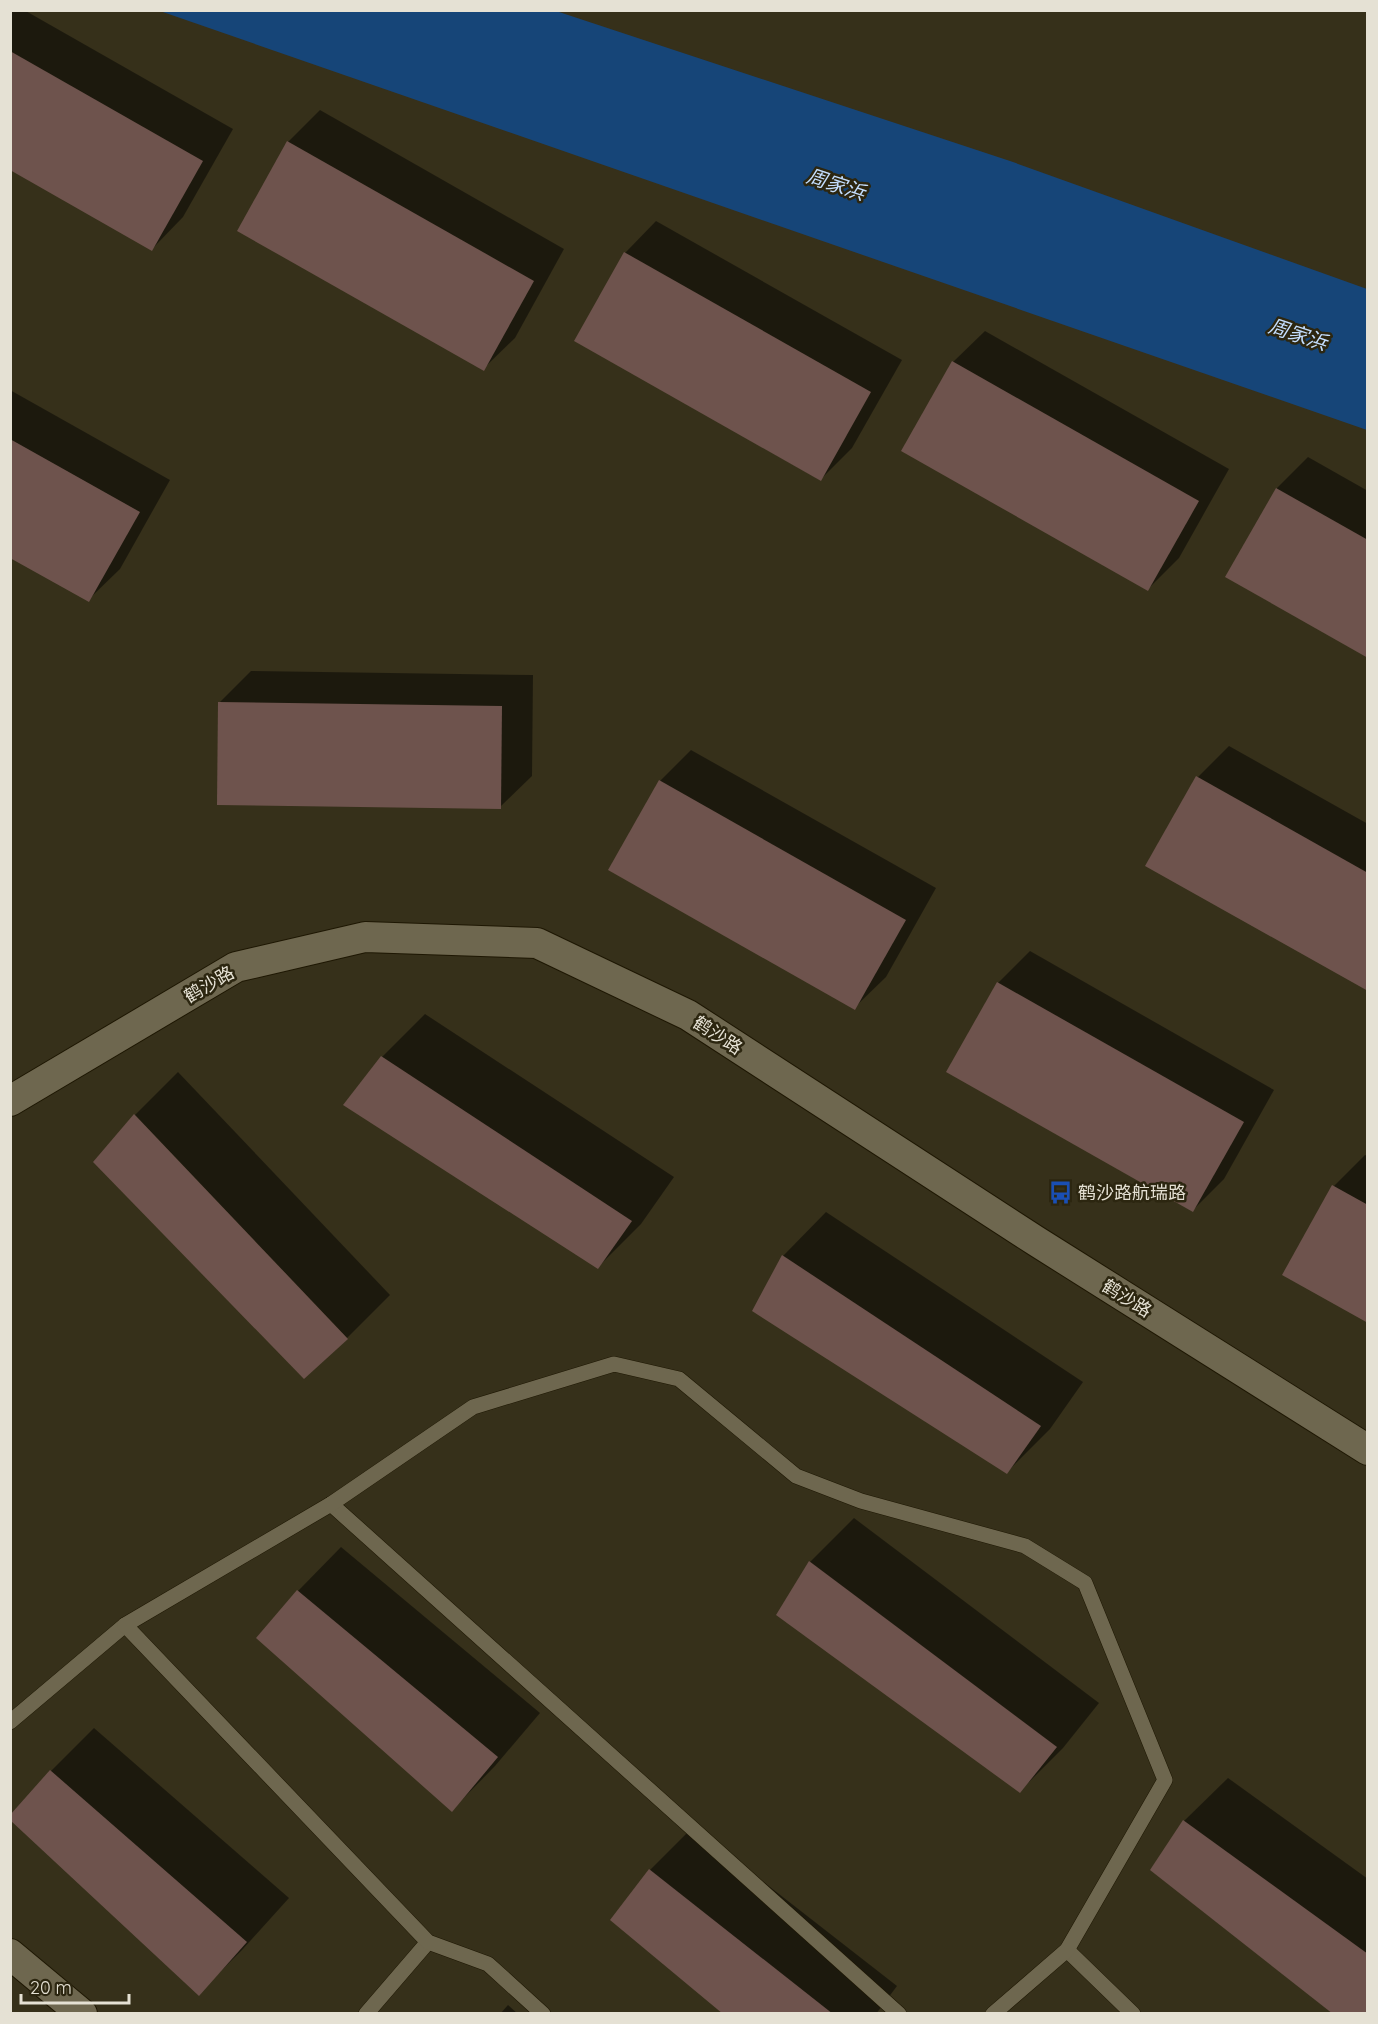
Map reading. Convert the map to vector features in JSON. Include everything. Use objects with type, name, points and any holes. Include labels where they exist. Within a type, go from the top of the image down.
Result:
[{"type":"street","name":"鹤沙路","points":[[10,1101],[236,967],[365,937],[537,943],[688,1015],[1036,1241],[1368,1450]]},
{"type":"street","points":[[10,1954],[82,2013]]},
{"type":"lane","points":[[10,1722],[125,1624],[331,1504],[473,1407],[614,1364],[679,1379],[796,1476],[861,1501],[1025,1546],[1085,1583],[1165,1780],[1067,1950],[993,2013]]},
{"type":"lane","points":[[331,1504],[899,2013]]},
{"type":"lane","points":[[125,1624],[428,1942],[488,1964],[543,2013]]},
{"type":"lane","points":[[366,2013],[428,1942]]},
{"type":"lane","points":[[1067,1950],[1133,2013]]},
{"type":"water","name":"周家浜","points":[[160,11],[556,11],[1010,161],[1367,289],[1367,430]]},
{"type":"building","points":[[10,51],[203,161],[152,251],[10,170]]},
{"type":"building","points":[[287,141],[534,281],[484,371],[237,231]]},
{"type":"building","points":[[624,252],[871,392],[821,481],[574,341]]},
{"type":"building","points":[[952,361],[1199,501],[1148,591],[901,451]]},
{"type":"building","points":[[10,439],[140,512],[89,602],[10,558]]},
{"type":"building","points":[[1276,488],[1368,540],[1368,658],[1225,577]]},
{"type":"building","points":[[218,702],[502,706],[501,809],[217,805]]},
{"type":"building","points":[[1196,776],[1368,873],[1368,991],[1145,866]]},
{"type":"building","points":[[659,780],[906,920],[855,1010],[608,870]]},
{"type":"building","points":[[997,982],[1244,1122],[1193,1212],[946,1072]]},
{"type":"building","points":[[381,1056],[632,1221],[598,1269],[343,1105]]},
{"type":"building","points":[[134,1114],[348,1339],[304,1379],[93,1162]]},
{"type":"building","points":[[1332,1185],[1368,1205],[1368,1323],[1282,1275]]},
{"type":"building","points":[[782,1255],[1041,1426],[1007,1474],[752,1311]]},
{"type":"building","points":[[809,1561],[1057,1747],[1020,1793],[776,1615]]},
{"type":"building","points":[[297,1590],[498,1757],[452,1812],[256,1638]]},
{"type":"building","points":[[50,1770],[247,1942],[199,1996],[10,1820],[10,1815]]},
{"type":"building","points":[[1183,1820],[1368,1954],[1368,2014],[1333,2014],[1150,1870]]},
{"type":"building","points":[[649,1869],[833,2014],[723,2014],[610,1920]]},
{"type":"place","name":"鹤沙路航瑞路","points":[[1060,1192]]}]
